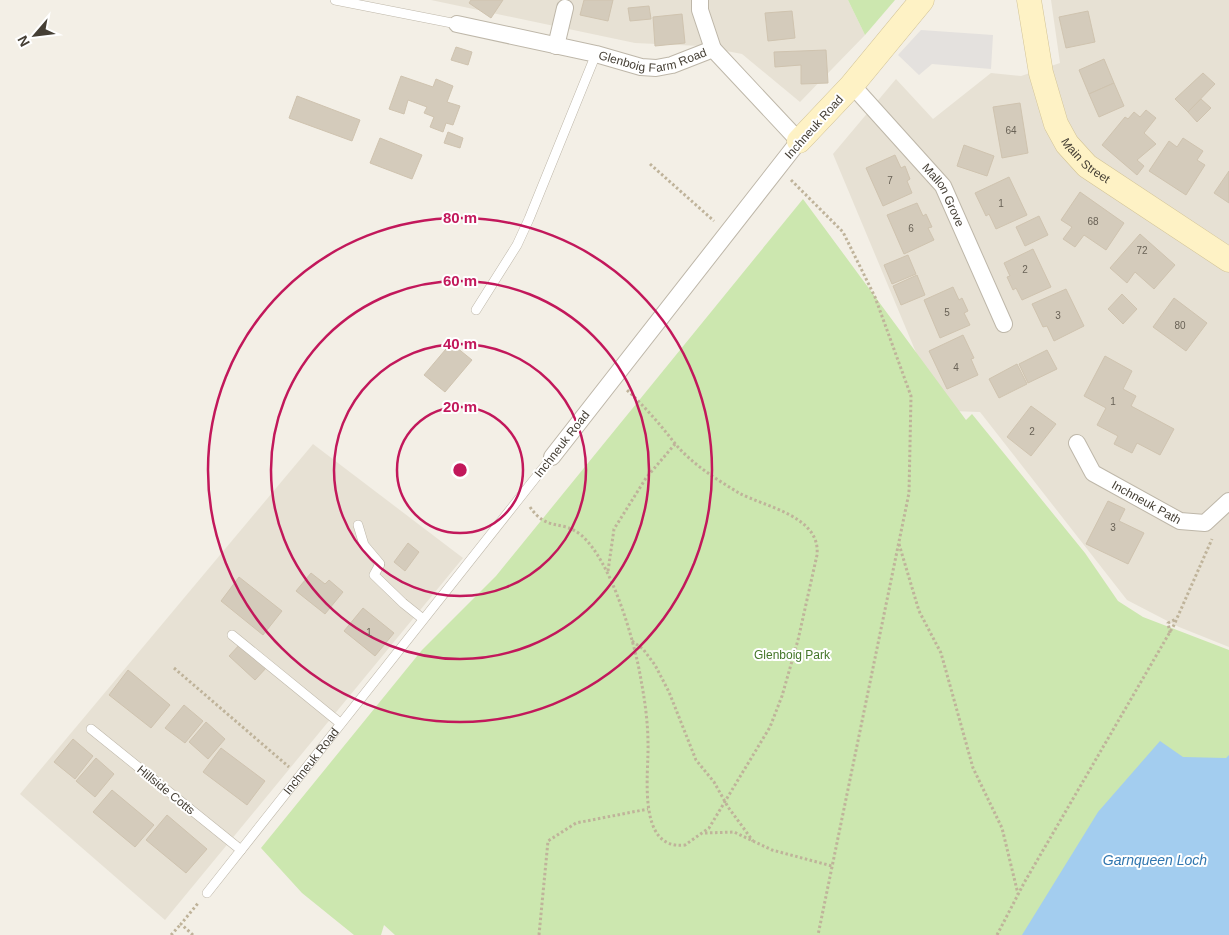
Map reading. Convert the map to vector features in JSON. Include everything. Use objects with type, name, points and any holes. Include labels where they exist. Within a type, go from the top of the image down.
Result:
[{"type":"main road","name":"Inchneuk Road","points":[[799,141],[852,85],[922,0]]},
{"type":"main road","name":"Main Street","points":[[1029,0],[1047,97],[1056,124],[1067,144],[1087,166],[1229,260]]},
{"type":"street","points":[[700,0],[700,10],[713,49]]},
{"type":"street","points":[[556,46],[565,8]]},
{"type":"street","name":"Glenboig Farm Road","points":[[457,24],[596,54],[641,67],[656,68],[672,65],[713,49],[799,141]]},
{"type":"street","name":"Mallon Grove","points":[[852,85],[943,186],[1004,324]]},
{"type":"street","name":"Inchneuk Road","points":[[552,457],[799,141]]},
{"type":"street","name":"Inchneuk Path","points":[[1076,442],[1092,473],[1180,521],[1205,522],[1229,501]]},
{"type":"lane","name":"Glenboig Farm Road","points":[[335,0],[457,24]]},
{"type":"lane","points":[[476,310],[517,245],[596,54]]},
{"type":"lane","name":"Inchneuk Road","points":[[207,893],[552,457]]},
{"type":"lane","points":[[358,525],[364,545],[380,564],[374,575],[423,619]]},
{"type":"lane","points":[[232,635],[340,723]]},
{"type":"lane","name":"Hillside Cotts","points":[[91,729],[241,850]]},
{"type":"path","points":[[650,164],[728,233]]},
{"type":"path","points":[[778,168],[843,232],[875,297],[911,396],[909,493],[818,935]]},
{"type":"path","points":[[522,495],[540,520],[568,527],[585,538],[608,571],[632,641],[641,679],[647,729],[648,809],[654,827],[670,842],[685,844],[704,833],[766,735],[778,707],[798,640],[818,544],[809,530],[800,522],[741,494],[712,477],[675,444],[646,408],[614,378]]},
{"type":"path","points":[[608,571],[614,529],[646,478],[675,444]]},
{"type":"path","points":[[997,935],[1018,894],[1170,633],[1213,538]]},
{"type":"path","points":[[899,544],[919,611],[941,653],[973,768],[1002,828],[1018,894]]},
{"type":"path","points":[[632,641],[643,649],[655,665],[683,724],[690,748],[753,841]]},
{"type":"path","points":[[174,668],[299,776]]},
{"type":"path","points":[[539,935],[548,842],[576,823],[648,809]]},
{"type":"path","points":[[704,833],[734,832],[772,850],[832,866]]},
{"type":"path","points":[[171,935],[207,893]]},
{"type":"path","points":[[181,924],[194,935]]},
{"type":"shaded area","points":[[431,0],[848,0],[865,35],[800,102],[742,54],[701,46],[635,43]]},
{"type":"shaded area","points":[[1051,0],[1229,0],[1229,647],[1179,627],[1127,600],[980,412],[951,411],[933,393],[833,154],[896,79],[933,119],[991,73],[1021,76],[1060,63]]},
{"type":"shaded area","points":[[921,30],[993,35],[991,69],[932,64],[919,75],[898,55]]},
{"type":"shaded area","points":[[313,444],[463,558],[165,920],[20,794]]},
{"type":"green space","points":[[848,0],[895,0],[865,35]]},
{"type":"green space","name":"Glenboig Park","points":[[803,199],[966,420],[972,414],[1085,553],[1118,601],[1143,617],[1229,650],[1229,935],[395,935],[384,925],[381,935],[354,935],[302,893],[261,848],[422,650],[496,576]]},
{"type":"water","name":"Garnqueen Loch","points":[[1160,741],[1183,757],[1226,758],[1229,755],[1229,935],[1022,935],[1098,812]]},
{"type":"building","points":[[471,0],[503,0],[491,18],[469,3]]},
{"type":"building","points":[[584,0],[613,0],[608,21],[580,15]]},
{"type":"building","points":[[649,6],[651,19],[630,21],[628,8]]},
{"type":"building","points":[[792,11],[795,38],[768,41],[765,13]]},
{"type":"building","points":[[1088,11],[1095,42],[1066,48],[1059,17]]},
{"type":"building","points":[[682,14],[685,43],[655,46],[653,17]]},
{"type":"building","points":[[456,47],[472,52],[468,65],[451,60]]},
{"type":"building","points":[[826,50],[828,83],[801,84],[801,65],[775,67],[774,52]]},
{"type":"building","points":[[1104,59],[1114,83],[1089,94],[1079,70]]},
{"type":"building","points":[[1203,73],[1215,84],[1188,112],[1175,99]]},
{"type":"building","points":[[401,76],[433,87],[436,79],[453,86],[447,102],[460,106],[453,125],[446,123],[443,132],[430,127],[434,117],[424,113],[427,107],[408,100],[404,114],[389,109]]},
{"type":"building","points":[[1114,83],[1124,106],[1099,117],[1089,94]]},
{"type":"building","points":[[297,96],[360,120],[352,141],[289,118]]},
{"type":"building","points":[[1201,99],[1211,108],[1197,122],[1188,112]]},
{"type":"building","points":[[1020,103],[1028,153],[1002,158],[993,107]]},
{"type":"building","points":[[1146,110],[1156,118],[1144,133],[1156,144],[1137,160],[1144,166],[1137,175],[1102,145],[1125,117],[1128,119],[1134,112],[1140,117]]},
{"type":"building","points":[[448,132],[463,138],[460,148],[444,143]]},
{"type":"building","points":[[380,138],[422,155],[412,179],[370,163]]},
{"type":"building","points":[[1183,138],[1203,151],[1197,160],[1205,165],[1186,195],[1149,171],[1169,141],[1177,147]]},
{"type":"building","points":[[964,145],[994,156],[987,176],[957,166]]},
{"type":"building","points":[[895,155],[901,168],[905,166],[910,179],[907,181],[912,193],[883,206],[866,168]]},
{"type":"building","points":[[1229,171],[1229,203],[1214,193]]},
{"type":"building","points":[[1009,177],[1027,215],[996,229],[989,214],[986,216],[975,193]]},
{"type":"building","points":[[1080,192],[1124,223],[1106,250],[1084,235],[1075,247],[1063,239],[1072,227],[1061,220]]},
{"type":"building","points":[[917,203],[923,216],[926,214],[932,227],[928,228],[934,240],[904,254],[887,215]]},
{"type":"building","points":[[1039,216],[1048,235],[1025,246],[1016,227]]},
{"type":"building","points":[[1140,234],[1175,265],[1154,289],[1135,272],[1127,283],[1110,268]]},
{"type":"building","points":[[1033,249],[1051,287],[1022,300],[1016,288],[1013,290],[1007,277],[1010,276],[1004,263]]},
{"type":"building","points":[[908,255],[916,274],[892,284],[884,265]]},
{"type":"building","points":[[917,275],[925,295],[901,305],[893,286]]},
{"type":"building","points":[[953,287],[959,300],[962,298],[968,311],[964,313],[970,325],[940,338],[924,300]]},
{"type":"building","points":[[1066,289],[1084,326],[1054,341],[1047,326],[1043,327],[1032,304]]},
{"type":"building","points":[[1122,294],[1137,309],[1123,324],[1108,309]]},
{"type":"building","points":[[1174,298],[1207,323],[1186,351],[1153,327]]},
{"type":"building","points":[[963,335],[974,358],[971,359],[978,375],[947,389],[929,351]]},
{"type":"building","points":[[451,343],[472,360],[445,392],[424,375]]},
{"type":"building","points":[[1047,350],[1057,369],[1028,383],[1019,364]]},
{"type":"building","points":[[1105,356],[1132,371],[1123,389],[1136,396],[1131,406],[1174,429],[1160,455],[1137,443],[1132,453],[1114,444],[1118,436],[1097,425],[1106,408],[1084,396]]},
{"type":"building","points":[[1017,364],[1027,384],[999,398],[989,379]]},
{"type":"building","points":[[1031,406],[1056,424],[1031,456],[1007,437]]},
{"type":"building","points":[[1108,501],[1125,509],[1119,521],[1144,533],[1128,564],[1086,544]]},
{"type":"building","points":[[408,543],[419,552],[405,571],[394,562]]},
{"type":"building","points":[[311,573],[325,584],[329,580],[343,592],[325,614],[296,591]]},
{"type":"building","points":[[239,577],[282,611],[263,635],[221,601]]},
{"type":"building","points":[[363,608],[394,633],[375,656],[344,631]]},
{"type":"building","points":[[241,643],[267,667],[255,680],[229,656]]},
{"type":"building","points":[[128,670],[170,705],[151,728],[109,695]]},
{"type":"building","points":[[184,705],[203,721],[185,743],[165,728]]},
{"type":"building","points":[[206,722],[225,739],[208,759],[189,742]]},
{"type":"building","points":[[73,739],[93,756],[75,779],[54,762]]},
{"type":"building","points":[[221,748],[265,781],[247,805],[203,772]]},
{"type":"building","points":[[96,758],[114,774],[95,797],[76,781]]},
{"type":"building","points":[[112,790],[154,825],[135,847],[93,812]]},
{"type":"building","points":[[167,815],[207,849],[186,873],[146,840]]}]
